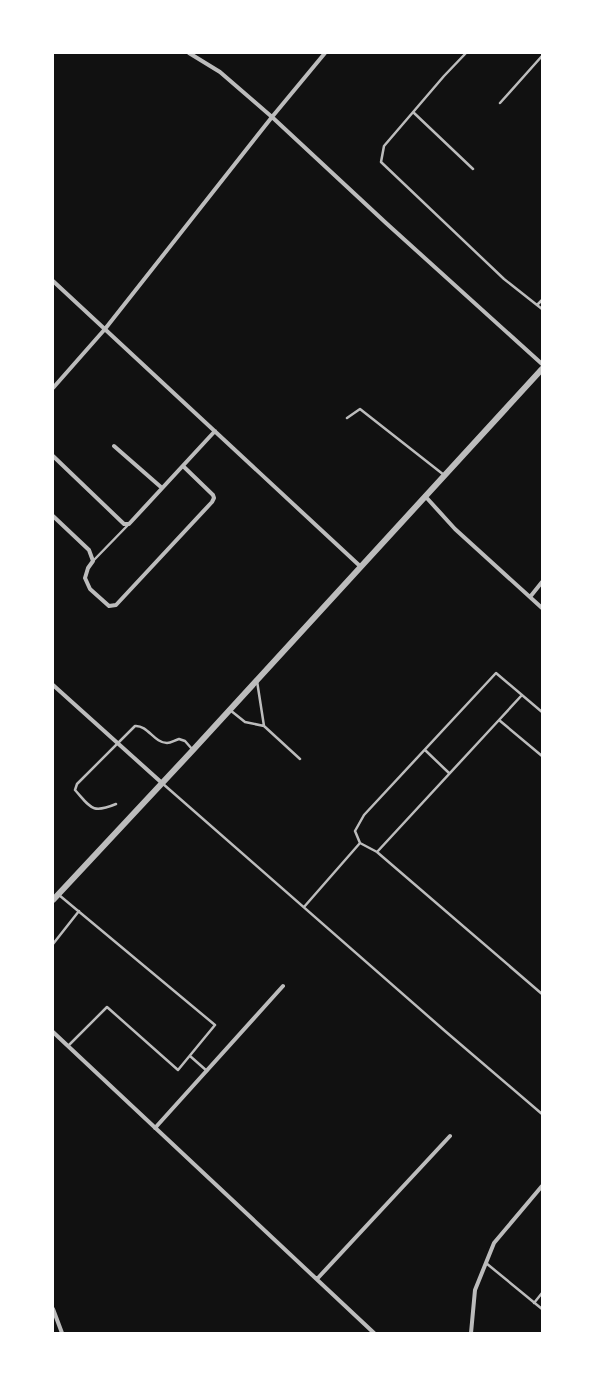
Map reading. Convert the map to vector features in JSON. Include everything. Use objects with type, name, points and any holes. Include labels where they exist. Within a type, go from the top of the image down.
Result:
[{"type":"street","points":[[190,53],[220,72],[272,117],[386,223],[542,364]]},
{"type":"street","points":[[53,388],[105,329],[272,117],[325,53]]},
{"type":"street","points":[[53,281],[361,567]]},
{"type":"street","points":[[53,900],[193,750],[542,369]]},
{"type":"street","points":[[54,458],[124,524],[129,524],[215,431]]},
{"type":"street","points":[[114,446],[162,488]]},
{"type":"street","points":[[53,516],[89,550],[93,561],[88,568],[85,578],[90,589],[109,606],[116,605],[212,502],[214,498],[213,495],[182,466]]},
{"type":"street","points":[[426,496],[455,529],[542,608]]},
{"type":"street","points":[[530,597],[542,582]]},
{"type":"street","points":[[53,685],[162,783]]},
{"type":"street","points":[[155,1128],[283,986]]},
{"type":"street","points":[[53,1032],[374,1333]]},
{"type":"street","points":[[317,1279],[450,1136]]},
{"type":"street","points":[[471,1333],[475,1290],[494,1243],[542,1186]]},
{"type":"street","points":[[53,1309],[62,1333]]},
{"type":"lane","points":[[466,53],[444,76],[384,146],[381,162],[504,279],[542,309]]},
{"type":"lane","points":[[500,103],[542,56]]},
{"type":"lane","points":[[413,112],[473,169]]},
{"type":"lane","points":[[537,305],[542,300]]},
{"type":"lane","points":[[347,418],[360,409],[445,475]]},
{"type":"lane","points":[[93,561],[129,524]]},
{"type":"lane","points":[[542,712],[496,673],[364,815],[356,831],[360,843],[376,852],[542,994]]},
{"type":"lane","points":[[257,680],[264,726]]},
{"type":"lane","points":[[376,852],[522,695]]},
{"type":"lane","points":[[229,710],[245,722],[264,726],[300,759]]},
{"type":"lane","points":[[498,720],[542,756]]},
{"type":"lane","points":[[116,804],[100,810],[94,809],[75,790],[77,784],[135,726],[144,728],[162,742],[169,743],[179,739],[184,741],[193,750]]},
{"type":"lane","points":[[425,750],[449,773]]},
{"type":"lane","points":[[162,783],[542,1114]]},
{"type":"lane","points":[[304,907],[360,843]]},
{"type":"lane","points":[[58,894],[215,1025],[178,1070],[107,1007],[68,1047]]},
{"type":"lane","points":[[53,944],[79,911]]},
{"type":"lane","points":[[190,1056],[207,1071]]},
{"type":"lane","points":[[486,1263],[542,1310]]},
{"type":"lane","points":[[534,1303],[542,1293]]}]
